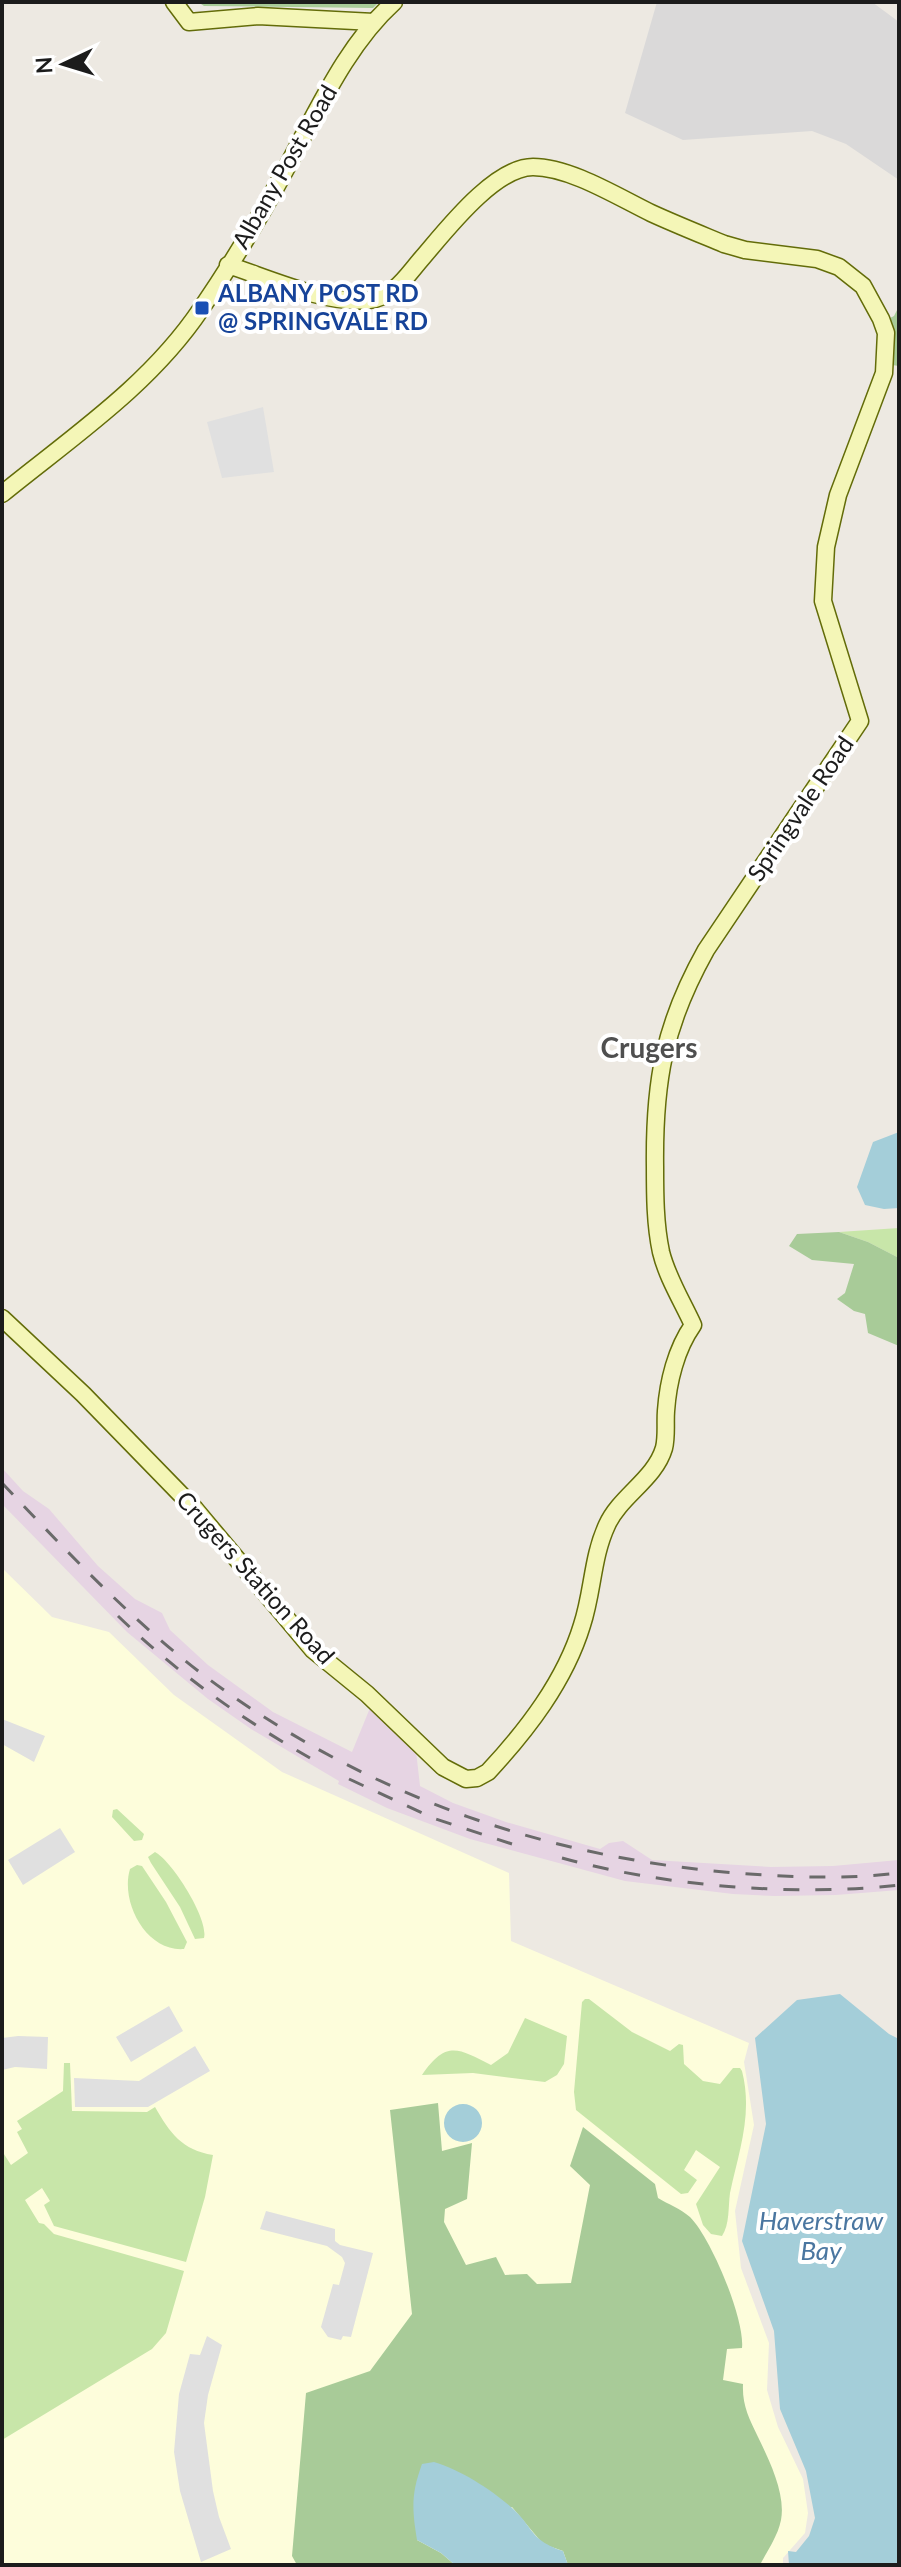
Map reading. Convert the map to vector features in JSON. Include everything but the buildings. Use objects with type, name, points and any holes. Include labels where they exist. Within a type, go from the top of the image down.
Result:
[{"type":"street","points":[[174,2],[189,22],[258,16],[374,22]]},
{"type":"street","name":"Albany Post Road","points":[[2,494],[142,380],[170,352],[202,308],[271,195],[321,100],[374,22],[394,2]]},
{"type":"street","name":"Springvale Road","points":[[228,265],[323,295],[360,301],[376,299],[388,295],[402,283],[501,177],[530,167],[549,168],[724,244],[745,250],[817,259],[839,267],[863,286],[881,319],[887,349],[884,373],[838,495],[826,547],[823,601],[860,721],[706,950],[688,981],[663,1053],[655,1110],[661,1251],[693,1325],[682,1343],[673,1370],[667,1399],[664,1448]]},
{"type":"street","name":"Crugers Station Road","points":[[2,1318],[83,1394],[195,1509],[313,1650],[367,1694],[443,1767],[466,1779],[483,1776],[544,1704],[569,1661],[583,1624],[595,1558],[607,1524],[618,1506],[657,1463],[664,1448]]},
{"type":"shaded area","points":[[657,2],[872,2],[899,22],[899,180],[846,144],[812,131],[683,140],[625,113]]},
{"type":"shaded area","points":[[263,407],[274,472],[222,478],[207,422]]},
{"type":"shaded area","points":[[2,1468],[23,1491],[49,1509],[98,1566],[135,1599],[162,1613],[170,1630],[208,1665],[273,1712],[352,1752],[370,1708],[416,1751],[420,1786],[453,1803],[600,1849],[609,1843],[623,1841],[652,1860],[771,1867],[899,1860],[899,1890],[775,1896],[625,1881],[470,1839],[387,1808],[338,1784],[339,1781],[251,1729],[208,1699],[127,1632],[2,1504]]},
{"type":"shaded area","points":[[2,1568],[52,1617],[109,1632],[174,1695],[282,1772],[509,1873],[511,1941],[749,2043],[744,2062],[754,2125],[735,2211],[741,2268],[769,2343],[767,2390],[778,2427],[803,2479],[808,2513],[805,2533],[783,2558],[783,2565],[2,2565]]},
{"type":"shaded area","points":[[2,1719],[45,1736],[34,1762],[2,1744]]},
{"type":"shaded area","points":[[60,1828],[75,1852],[23,1885],[8,1860]]},
{"type":"shaded area","points":[[169,2006],[183,2031],[131,2062],[116,2037]]},
{"type":"shaded area","points":[[48,2037],[47,2069],[15,2067],[2,2070],[2,2038]]},
{"type":"shaded area","points":[[195,2046],[210,2071],[148,2107],[75,2107],[74,2078],[139,2081]]},
{"type":"shaded area","points":[[266,2211],[335,2229],[335,2241],[340,2245],[373,2253],[351,2337],[343,2336],[341,2340],[328,2337],[321,2327],[333,2284],[339,2285],[345,2263],[342,2257],[327,2246],[260,2229]]},
{"type":"shaded area","points":[[207,2336],[222,2345],[204,2423],[213,2491],[231,2549],[201,2562],[180,2491],[174,2452],[179,2394],[190,2354],[200,2355]]},
{"type":"green space","points":[[198,2],[379,2],[373,8],[204,6]]},
{"type":"green space","points":[[899,306],[899,366],[892,365],[888,319],[894,316]]},
{"type":"green space","points":[[899,1228],[899,1258],[839,1232]]},
{"type":"green space","points":[[839,1232],[899,1258],[899,1346],[868,1333],[865,1314],[854,1311],[837,1299],[845,1293],[854,1264],[812,1260],[789,1246],[797,1234]]},
{"type":"green space","points":[[117,1809],[144,1834],[142,1840],[134,1841],[112,1817],[113,1810]]},
{"type":"green space","points":[[155,1852],[171,1867],[188,1891],[201,1918],[204,1938],[195,1939],[180,1907],[151,1863],[148,1857]]},
{"type":"green space","points":[[142,1866],[166,1902],[187,1942],[184,1949],[170,1948],[158,1942],[139,1922],[129,1896],[128,1882],[130,1869]]},
{"type":"green space","points":[[585,1999],[632,2032],[670,2051],[679,2044],[683,2045],[684,2064],[703,2081],[720,2084],[733,2068],[742,2071],[745,2117],[730,2193],[728,2221],[722,2236],[711,2234],[703,2225],[696,2204],[720,2167],[696,2150],[684,2170],[697,2180],[688,2193],[681,2194],[576,2110],[574,2092],[582,2002]]},
{"type":"green space","points":[[525,2018],[567,2036],[564,2064],[557,2075],[545,2082],[473,2073],[422,2075],[438,2056],[453,2050],[470,2054],[491,2065],[508,2053]]},
{"type":"green space","points":[[64,2063],[70,2063],[72,2111],[147,2112],[155,2107],[178,2139],[193,2149],[213,2155],[205,2197],[186,2262],[54,2226],[44,2205],[50,2201],[42,2188],[25,2200],[39,2223],[54,2234],[184,2271],[166,2333],[152,2349],[2,2440],[2,2151],[11,2165],[28,2153],[17,2132],[22,2129],[17,2121],[63,2091]]},
{"type":"green space","points":[[438,2103],[442,2151],[472,2143],[467,2199],[445,2209],[444,2222],[466,2265],[496,2257],[505,2275],[527,2274],[537,2284],[571,2283],[590,2185],[570,2166],[583,2127],[655,2184],[658,2198],[686,2214],[698,2227],[725,2280],[741,2335],[742,2348],[727,2349],[723,2380],[743,2384],[747,2411],[779,2488],[782,2510],[780,2526],[760,2565],[568,2565],[563,2551],[543,2544],[512,2507],[417,2540],[455,2565],[297,2565],[292,2556],[306,2393],[370,2371],[412,2314],[390,2110]]},
{"type":"water","points":[[899,1132],[899,1208],[865,1205],[857,1187],[873,1142]]},
{"type":"water","name":"Haverstraw Bay","points":[[840,1994],[899,2039],[899,2565],[789,2565],[788,2551],[796,2552],[809,2536],[815,2518],[806,2471],[780,2409],[774,2331],[742,2241],[766,2124],[755,2038],[797,2000]]},
{"type":"water","points":[[463,2104],[476,2110],[482,2123],[476,2136],[463,2142],[450,2136],[444,2123],[450,2110]]},
{"type":"water","points":[[434,2462],[464,2475],[503,2500],[538,2538],[563,2551],[568,2565],[455,2565],[417,2540],[414,2493],[422,2464]]},
{"type":"railway","points":[[2,1483],[110,1594],[197,1670],[285,1730],[403,1791],[464,1816],[527,1836],[657,1864],[789,1876],[899,1873]]},
{"type":"railway","points":[[118,1616],[210,1693],[310,1758]]},
{"type":"railway","points":[[349,1779],[433,1818],[512,1844]]},
{"type":"railway","points":[[562,1858],[643,1876],[729,1886],[817,1890],[899,1885]]},
{"type":"place","name":"ALBANY POST RD @ SPRINGVALE RD","points":[[202,308]]},
{"type":"district","name":"Crugers","points":[[649,1048]]}]
